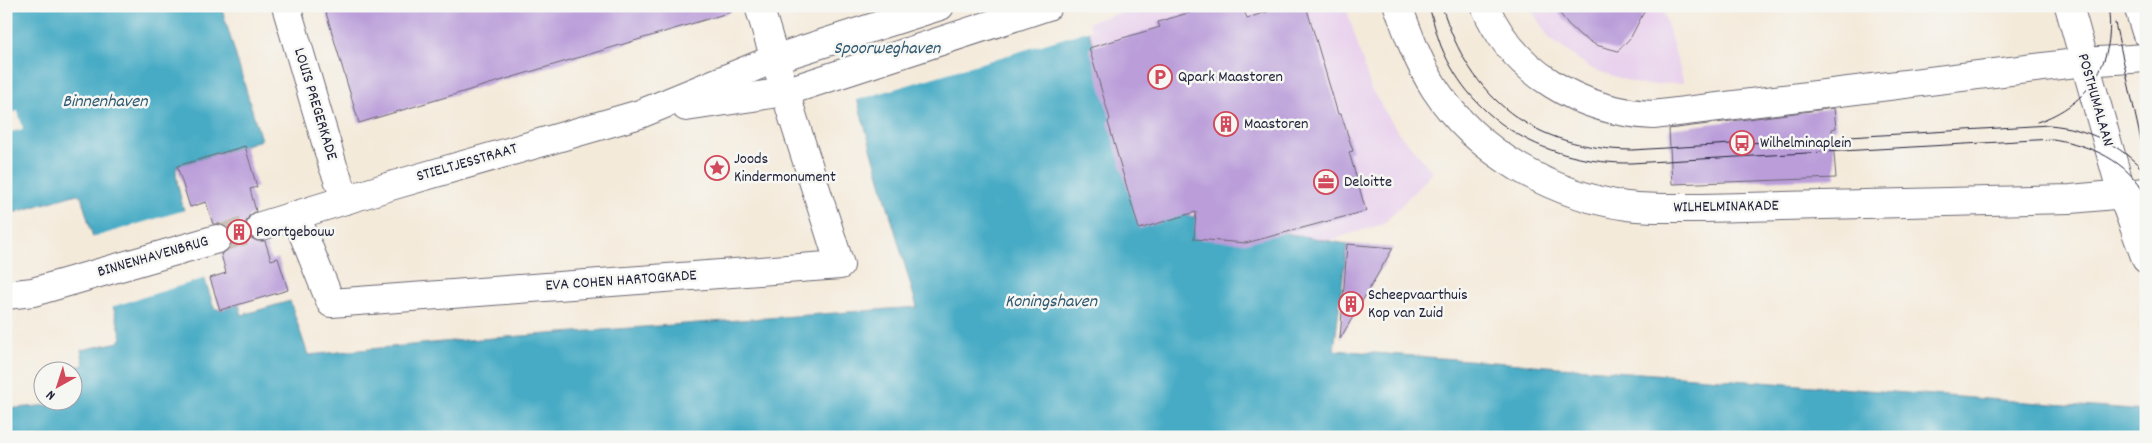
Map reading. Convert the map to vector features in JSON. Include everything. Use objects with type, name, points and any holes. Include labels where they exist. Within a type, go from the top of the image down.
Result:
[{"type":"street","name":"LOUIS PREGERKADE","points":[[286,6],[333,166],[346,200]]},
{"type":"street","points":[[759,6],[788,100]]},
{"type":"street","name":"STIELTJESSTRAAT","points":[[296,216],[640,114],[774,59],[940,6]]},
{"type":"street","name":"STIELTJESSTRAAT","points":[[640,114],[788,100],[819,81],[1048,6]]},
{"type":"street","name":"WILHELMINAKADE","points":[[1398,6],[1425,72],[1444,101],[1470,132],[1490,148],[1528,172],[1563,188],[1601,200],[1642,207],[1703,208],[2071,199],[2134,193]]},
{"type":"street","points":[[1484,6],[1508,46],[1523,62],[1556,87],[1600,107],[1637,114],[1653,115],[2084,62],[2146,58]]},
{"type":"street","name":"POSTHUMALAAN","points":[[2069,6],[2084,62],[2134,193],[2146,259]]},
{"type":"street","points":[[2138,6],[2146,32]]},
{"type":"street","name":"EVA COHEN HARTOGKADE","points":[[296,216],[331,303],[840,265],[788,100]]},
{"type":"street","points":[[261,226],[296,216]]},
{"type":"street","name":"BINNENHAVENBRUG","points":[[6,295],[33,292],[89,274],[206,242]]},
{"type":"shaded area","name":"Maastoren","points":[[1143,6],[1346,6],[1371,89],[1398,132],[1433,172],[1383,224],[1326,241],[1149,209],[1086,23]]},
{"type":"shaded area","points":[[1529,6],[1662,6],[1684,83],[1641,85],[1592,69],[1549,38]]},
{"type":"water","name":"Koningshaven","points":[[6,6],[221,6],[261,140],[177,166],[176,175],[184,211],[214,308],[220,310],[239,305],[242,315],[290,301],[308,355],[453,341],[917,307],[830,6],[1080,6],[1149,209],[1347,244],[1334,350],[2146,411],[2146,437],[6,437],[6,409],[32,407],[32,410],[82,410],[82,365],[84,365],[81,350],[119,342],[122,337],[81,196],[77,194],[6,215]]},
{"type":"pier","name":"Spoorweghaven","points":[[827,6],[1083,6],[1091,30],[854,101]]},
{"type":"pier","points":[[18,111],[23,129],[6,133],[6,114]]},
{"type":"pier","points":[[185,210],[206,278],[111,307],[91,238]]},
{"type":"building","points":[[324,6],[730,6],[731,12],[359,123]]},
{"type":"building","name":"Maastoren","points":[[1211,6],[1242,6],[1247,18],[1287,6],[1306,6],[1338,114],[1341,114],[1353,151],[1349,152],[1366,211],[1246,243],[1194,239],[1196,212],[1139,229],[1089,48],[1160,27],[1158,22]]},
{"type":"building","points":[[1554,6],[1647,6],[1631,37],[1618,51],[1596,45],[1581,36],[1569,25]]},
{"type":"building","points":[[1834,108],[1836,128],[1832,129],[1836,178],[1672,184],[1669,129]]},
{"type":"building","name":"Poortgebouw","points":[[245,146],[257,187],[250,189],[256,211],[249,216],[246,222],[246,230],[251,238],[257,241],[265,241],[271,260],[278,258],[288,290],[220,310],[210,278],[226,273],[221,254],[228,250],[232,243],[232,234],[228,228],[221,224],[213,224],[206,202],[190,207],[177,166]]},
{"type":"building","name":"Scheepvaarthuis Kop van Zuid","points":[[1347,244],[1393,248],[1340,339],[1345,273]]},
{"type":"tunnel","points":[[217,239],[261,226]]},
{"type":"tram line","points":[[1429,6],[1441,46],[1455,73],[1473,97],[1494,118],[1517,134],[1543,147],[1571,156],[1631,163],[2053,139],[2080,145],[2106,156],[2129,173],[2146,196]]},
{"type":"tram line","points":[[1442,6],[1454,39],[1470,68],[1489,93],[1511,113],[1536,129],[1565,140],[1597,147],[1632,150],[2049,125],[2077,130],[2102,139],[2125,154],[2146,173]]},
{"type":"tram line","points":[[2037,122],[2071,104],[2085,92],[2095,78],[2103,62],[2108,45],[2110,26],[2108,6]]},
{"type":"tram line","points":[[2115,23],[2146,163]]},
{"type":"place","name":"Qpark Maastoren","points":[[1160,77]]},
{"type":"place","name":"Maastoren","points":[[1226,124]]},
{"type":"place","name":"Wilhelminaplein","points":[[1742,143]]},
{"type":"place","name":"Joods Kindermonument","points":[[717,168]]},
{"type":"place","name":"Deloitte","points":[[1326,182]]},
{"type":"place","name":"Poortgebouw","points":[[239,232]]},
{"type":"place","name":"Scheepvaarthuis Kop van Zuid","points":[[1351,304]]},
{"type":"water label","name":"Binnenhaven","points":[[105,102]]}]
